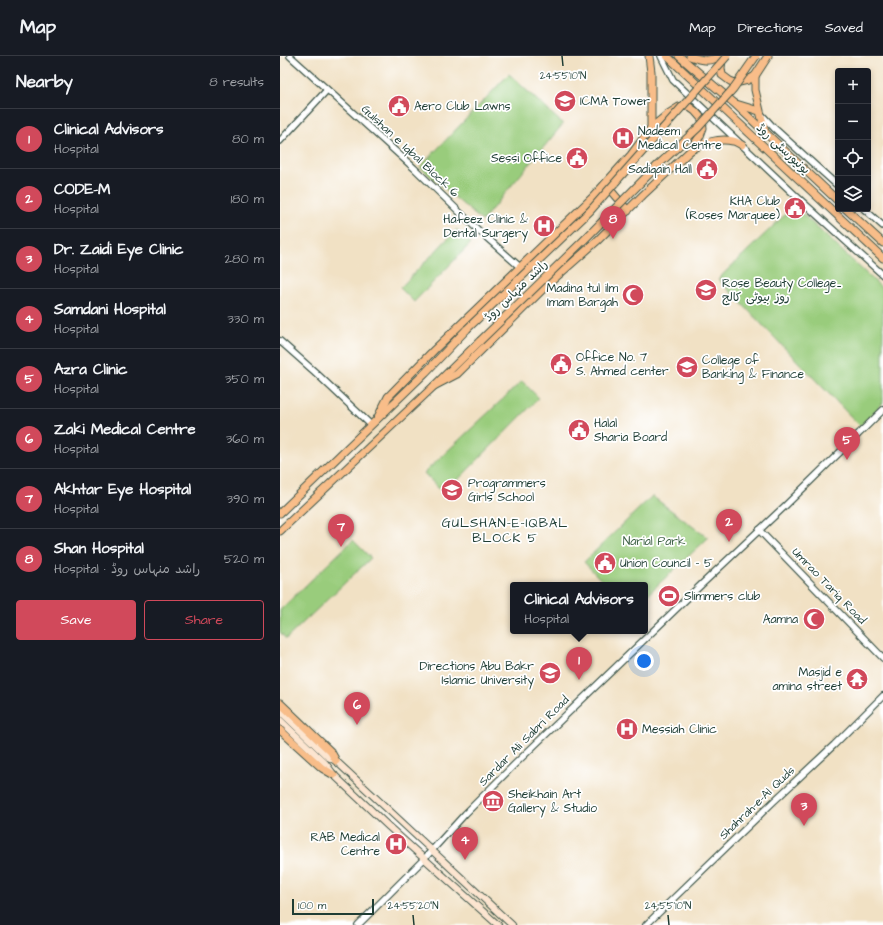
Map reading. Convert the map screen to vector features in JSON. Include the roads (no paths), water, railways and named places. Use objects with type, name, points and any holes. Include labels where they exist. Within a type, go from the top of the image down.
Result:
[{"type":"main road","points":[[649,56],[651,72],[651,128]]},
{"type":"main road","name":"یونیورسٹی روڈ","points":[[667,56],[883,258]]},
{"type":"main road","name":"یونیورسٹی روڈ","points":[[679,56],[734,103],[835,198]]},
{"type":"main road","points":[[690,56],[704,61],[722,56],[722,75],[735,83],[742,82],[756,76]]},
{"type":"main road","name":"راشد منہاس روڈ","points":[[280,513],[426,372],[467,329],[590,211],[727,56]]},
{"type":"main road","name":"راشد منہاس روڈ","points":[[280,531],[434,386],[658,165],[698,128],[733,89],[756,56]]},
{"type":"main road","points":[[765,133],[755,90],[756,76],[768,56]]},
{"type":"main road","points":[[734,103],[759,111]]},
{"type":"main road","points":[[377,419],[388,397],[434,350],[593,197],[631,156],[651,128],[679,107],[688,106],[695,111],[702,119],[703,128],[691,150],[597,241],[546,286],[457,374],[434,386]]},
{"type":"main road","points":[[691,150],[709,142],[724,140],[734,141],[742,145]]},
{"type":"main road","points":[[605,183],[628,211]]},
{"type":"main road","points":[[849,212],[883,243]]},
{"type":"main road","points":[[280,703],[331,752],[336,761]]},
{"type":"main road","points":[[280,712],[328,757],[336,761],[512,925]]},
{"type":"main road","points":[[280,720],[326,764],[334,775],[424,859],[498,925]]},
{"type":"main road","points":[[280,730],[322,768],[334,775]]},
{"type":"street","name":"Gulshan e Iqbal Block 6","points":[[290,56],[414,168],[520,267]]},
{"type":"street","points":[[661,56],[673,80],[796,196],[883,275]]},
{"type":"street","points":[[280,141],[328,90]]},
{"type":"street","points":[[759,111],[774,128],[835,183]]},
{"type":"street","points":[[867,212],[883,226]]},
{"type":"street","points":[[280,342],[315,372],[371,425]]},
{"type":"street","name":"Sardar Ali Sabri Road","points":[[358,925],[432,851],[465,814],[514,765],[883,410]]},
{"type":"street","name":"Umrao Tariq Road","points":[[759,530],[883,658]]},
{"type":"street","name":"Shahrah-e-Al Quds","points":[[646,925],[883,696]]},
{"type":"place","name":"ICMA Tower","points":[[565,101]]},
{"type":"place","name":"Aero Club Lawns","points":[[399,106]]},
{"type":"place","name":"Nadeem Medical Centre","points":[[623,138]]},
{"type":"place","name":"Sessi Office","points":[[577,158]]},
{"type":"place","name":"Sadiqain Hall","points":[[707,169]]},
{"type":"place","name":"KHA Club (Roses Marquee)","points":[[795,208]]},
{"type":"place","name":"Hafeez Clinic & Dental Surgery","points":[[544,226]]},
{"type":"place","name":"Shan Hospital","points":[[613,239]]},
{"type":"place","name":"Rose Beauty College۔ روز بیوٹی کالج","points":[[706,290]]},
{"type":"place","name":"Madina tul ilm Imam Bargah","points":[[633,295]]},
{"type":"place","name":"Office No. 7 S. Ahmed center","points":[[561,364]]},
{"type":"place","name":"College of Banking & Finance","points":[[687,367]]},
{"type":"place","name":"Halal Sharia Board","points":[[579,430]]},
{"type":"place","name":"Azra Clinic","points":[[847,460]]},
{"type":"place","name":"Programmers Girls School","points":[[452,490]]},
{"type":"place","name":"CODE-M","points":[[729,542]]},
{"type":"place","name":"Akhtar Eye Hospital","points":[[341,547]]},
{"type":"place","name":"Union Council - 5","points":[[605,563]]},
{"type":"place","name":"Slimmers club","points":[[669,596]]},
{"type":"place","name":"Aamna","points":[[814,619]]},
{"type":"place","name":"Directions Abu Bakr Islamic University","points":[[550,673]]},
{"type":"place","name":"Masjid e amina street","points":[[857,679]]},
{"type":"place","name":"Clinical Advisors","points":[[579,680]]},
{"type":"place","name":"Zaki Medical Centre","points":[[357,725]]},
{"type":"place","name":"Messiah Clinic","points":[[627,729]]},
{"type":"place","name":"Sheikhain Art Gallery & Studio","points":[[493,801]]},
{"type":"place","name":"Dr. Zaidi Eye Clinic","points":[[804,826]]},
{"type":"place","name":"RAB Medical Centre","points":[[396,844]]},
{"type":"place","name":"Samdani Hospital","points":[[465,860]]},
{"type":"district","name":"GULSHAN-E-IQBAL BLOCK 5","points":[[505,530]]},
{"type":"park label","name":"Narial Park","points":[[654,541]]}]
